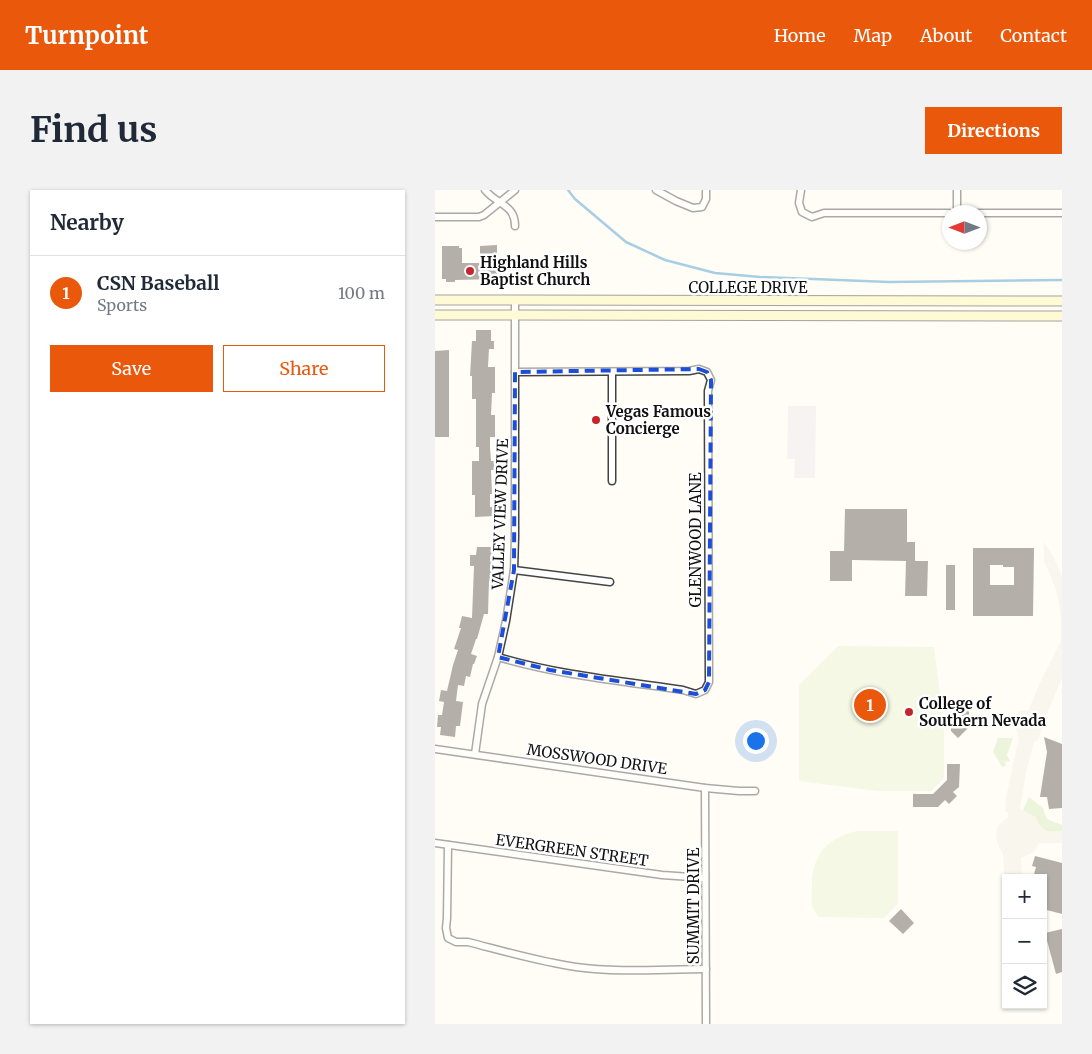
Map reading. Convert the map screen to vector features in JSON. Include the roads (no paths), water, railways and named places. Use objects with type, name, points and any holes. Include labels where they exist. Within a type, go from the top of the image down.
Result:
[{"type":"main road","name":"COLLEGE DRIVE","points":[[435,300],[1062,301]]},
{"type":"main road","points":[[435,304],[447,300]]},
{"type":"main road","points":[[807,300],[807,316]]},
{"type":"main road","points":[[821,300],[821,316]]},
{"type":"main road","name":"COLLEGE DRIVE","points":[[435,315],[1062,316]]},
{"type":"street","points":[[485,190],[514,214],[515,226]]},
{"type":"street","points":[[435,217],[479,217],[487,213],[515,190]]},
{"type":"street","points":[[656,190],[693,208],[701,207],[706,199],[706,190]]},
{"type":"street","points":[[801,190],[799,203],[802,212],[812,217],[824,213],[942,213]]},
{"type":"street","points":[[957,190],[957,205]]},
{"type":"street","points":[[987,213],[1062,213]]},
{"type":"street","name":"VALLEY VIEW DRIVE","points":[[475,754],[482,704],[498,657],[514,570],[515,301]]},
{"type":"street","name":"GLENWOOD LANE","points":[[498,657],[549,670],[683,690],[695,694],[705,690],[709,682],[708,391],[711,380],[707,372],[699,369],[689,372],[515,372]]},
{"type":"street","points":[[611,372],[612,481]]},
{"type":"street","points":[[514,570],[610,582]]},
{"type":"street","name":"MOSSWOOD DRIVE","points":[[435,749],[705,788],[755,791]]},
{"type":"street","name":"SUMMIT DRIVE","points":[[705,788],[706,1024]]},
{"type":"street","name":"EVERGREEN STREET","points":[[435,843],[662,875],[705,878]]},
{"type":"street","points":[[448,845],[446,928],[448,938],[456,942],[468,942],[577,967],[620,970],[706,969]]},
{"type":"waterway","points":[[568,190],[575,199],[626,242],[665,260],[715,273],[760,277],[889,282],[1062,280]]},
{"type":"place","name":"Highland Hills Baptist Church","points":[[470,271]]},
{"type":"place","name":"Vegas Famous Concierge","points":[[596,420]]},
{"type":"place","name":"CSN Baseball","points":[[870,705]]},
{"type":"place","name":"College of Southern Nevada","points":[[909,712]]}]
